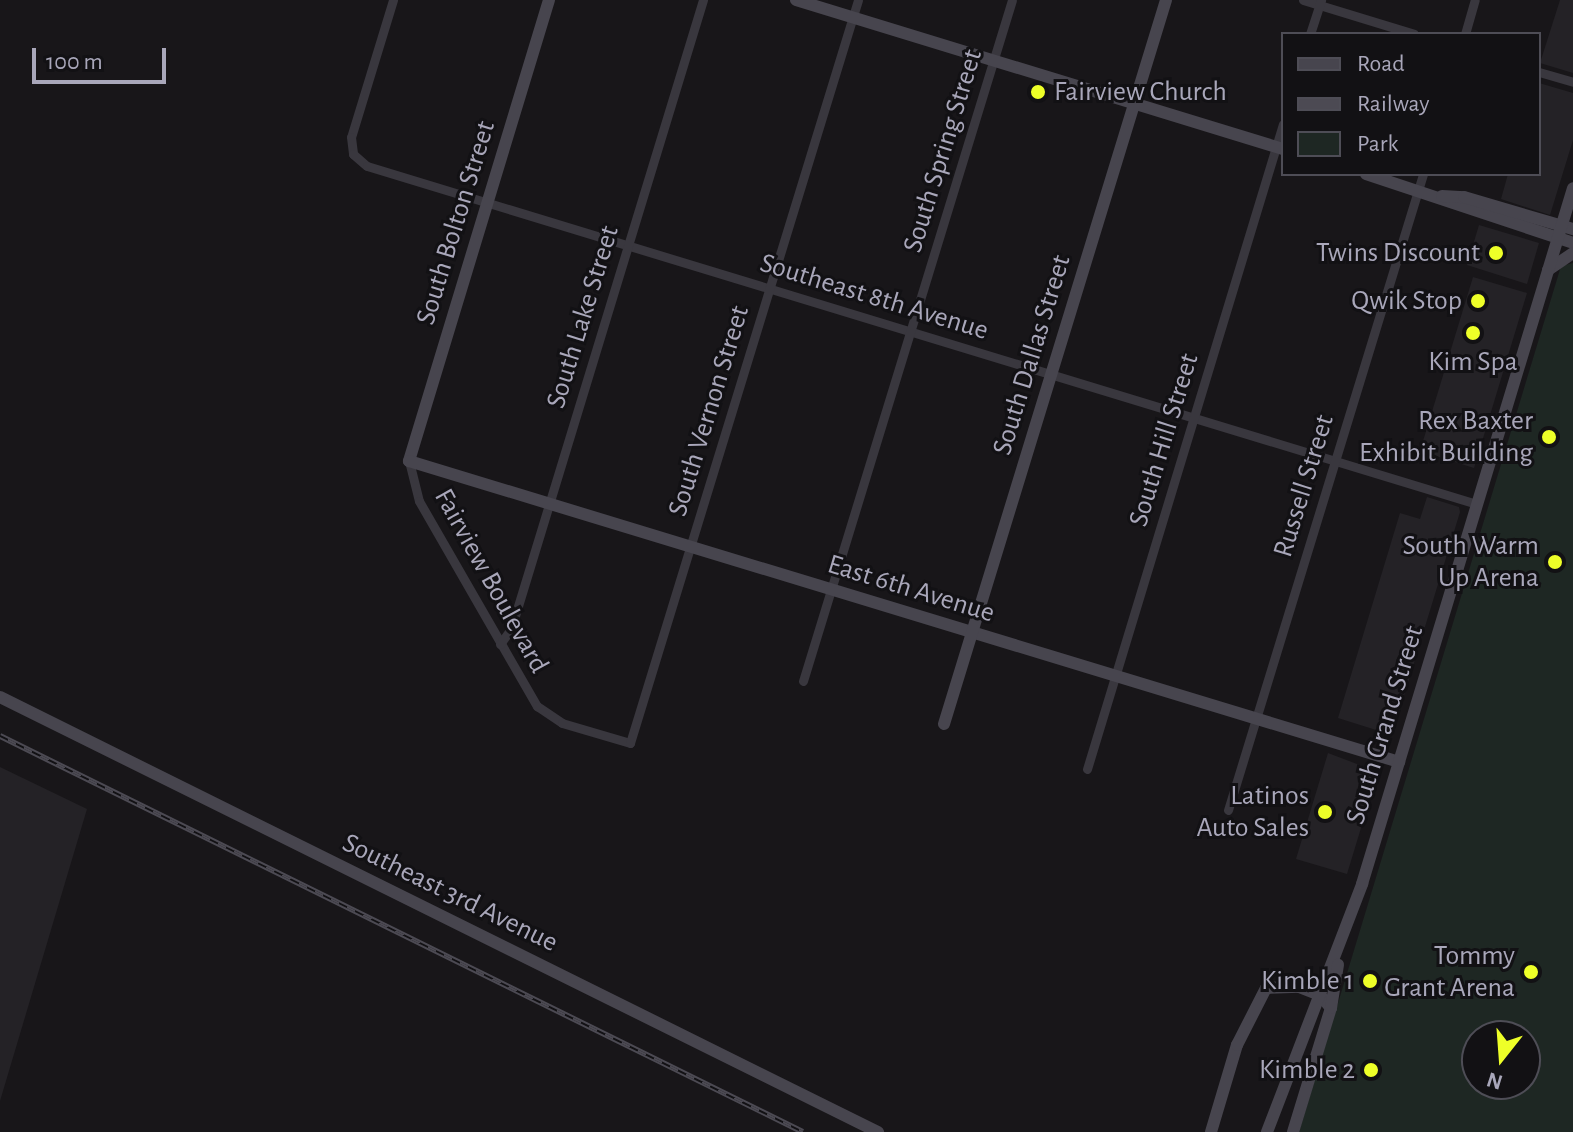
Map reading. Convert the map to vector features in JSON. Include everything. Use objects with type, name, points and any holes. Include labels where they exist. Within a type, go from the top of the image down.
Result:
[{"type":"main road","name":"South Bolton Street","points":[[409,461],[549,0]]},
{"type":"main road","points":[[796,0],[1280,148]]},
{"type":"main road","name":"South Dallas Street","points":[[944,724],[1166,0]]},
{"type":"main road","points":[[1372,176],[1439,196],[1463,210],[1564,231],[1573,243]]},
{"type":"main road","name":"South Grand Street","points":[[1267,1132],[1340,949],[1548,270],[1564,231],[1573,188]]},
{"type":"main road","points":[[1548,270],[1573,253]]},
{"type":"main road","name":"East 6th Avenue","points":[[409,461],[1399,762]]},
{"type":"main road","name":"Southeast 3rd Avenue","points":[[0,697],[878,1132]]},
{"type":"main road","points":[[1293,1132],[1331,1008],[1340,949]]},
{"type":"main road","points":[[1211,1132],[1257,997],[1276,985],[1320,995],[1331,1008]]},
{"type":"street","name":"Southeast 8th Avenue","points":[[393,0],[351,137],[353,154],[367,166],[1477,504]]},
{"type":"street","name":"South Lake Street","points":[[500,644],[511,629],[703,0]]},
{"type":"street","name":"South Vernon Street","points":[[547,716],[630,743],[858,0]]},
{"type":"street","name":"South Spring Street","points":[[803,681],[1012,0]]},
{"type":"street","points":[[1303,0],[1320,2],[1408,32]]},
{"type":"street","points":[[1466,32],[1475,0]]},
{"type":"street","points":[[1311,32],[1320,2]]},
{"type":"street","points":[[1541,73],[1573,82]]},
{"type":"street","name":"South Hill Street","points":[[1087,769],[1280,148]]},
{"type":"street","name":"Russell Street","points":[[1228,810],[1422,176]]},
{"type":"street","name":"Fairview Boulevard","points":[[409,461],[419,501],[500,644],[547,716]]},
{"type":"shaded area","points":[[1560,0],[1573,0],[1573,73],[1541,63]]},
{"type":"shaded area","points":[[1541,84],[1573,93],[1573,140],[1550,215],[1501,199],[1507,176],[1541,176]]},
{"type":"shaded area","points":[[1479,225],[1539,243],[1527,284],[1467,265]]},
{"type":"shaded area","points":[[1473,277],[1527,293],[1474,468],[1420,451]]},
{"type":"shaded area","points":[[1427,497],[1459,507],[1460,512],[1392,735],[1338,718],[1400,513],[1420,519]]},
{"type":"shaded area","points":[[1328,753],[1378,772],[1347,874],[1296,859]]},
{"type":"shaded area","points":[[0,767],[87,809],[0,1101]]},
{"type":"green space","points":[[1573,263],[1573,1132],[1299,1132],[1561,266]]},
{"type":"railway","points":[[0,736],[803,1132]]},
{"type":"place","name":"Fairview Church","points":[[1038,92]]},
{"type":"place","name":"Twins Discount","points":[[1496,253]]},
{"type":"place","name":"Qwik Stop","points":[[1478,301]]},
{"type":"place","name":"Kim Spa","points":[[1473,333]]},
{"type":"place","name":"Rex Baxter Exhibit Building","points":[[1549,437]]},
{"type":"place","name":"South Warm Up Arena","points":[[1555,562]]},
{"type":"place","name":"Latinos Auto Sales","points":[[1325,812]]},
{"type":"place","name":"Tommy Grant Arena","points":[[1531,972]]},
{"type":"place","name":"Kimble 1","points":[[1370,981]]},
{"type":"place","name":"Kimble 2","points":[[1371,1070]]}]
